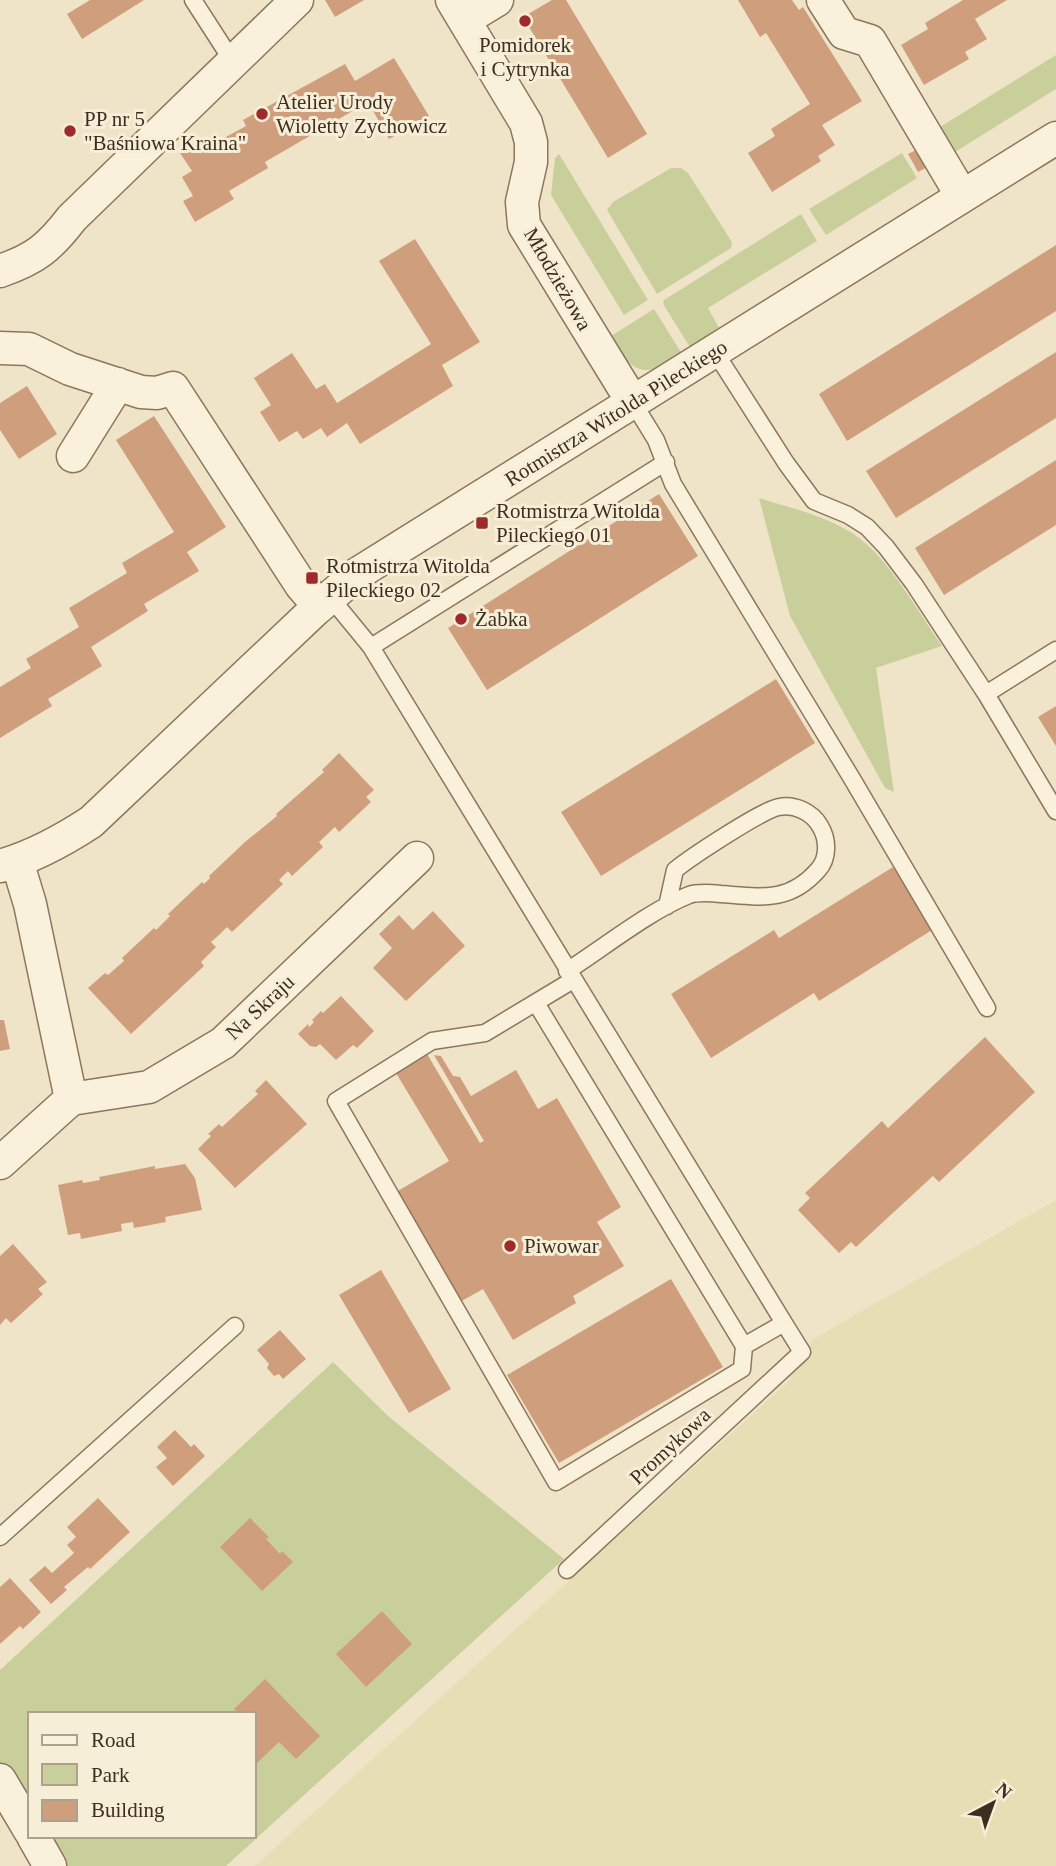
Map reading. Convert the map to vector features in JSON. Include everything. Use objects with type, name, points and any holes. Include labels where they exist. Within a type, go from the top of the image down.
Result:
[{"type":"street","points":[[0,271],[39,255],[54,241],[84,195],[233,62],[297,0]]},
{"type":"street","points":[[458,10],[497,0]]},
{"type":"street","points":[[823,0],[844,33],[870,41],[962,196]]},
{"type":"street","name":"Młodzieżowa","points":[[458,10],[526,122],[531,142],[531,162],[522,202],[524,225],[632,401]]},
{"type":"street","name":"Rotmistrza Witolda Pileckiego","points":[[8,864],[62,842],[91,822],[325,601],[368,566],[1056,138]]},
{"type":"street","points":[[0,348],[29,349],[70,369],[141,392],[157,393],[173,388],[301,584],[325,601]]},
{"type":"street","points":[[73,456],[118,384]]},
{"type":"street","name":"Na Skraju","points":[[71,1099],[149,1087],[223,1043],[417,858]]},
{"type":"street","points":[[0,1163],[71,1099],[30,904],[8,864]]},
{"type":"street","points":[[0,1780],[28,1828]]},
{"type":"street","points":[[34,1838],[50,1866]]},
{"type":"lane","points":[[193,0],[233,62]]},
{"type":"lane","points":[[715,352],[786,463],[814,501],[848,515],[867,527],[914,584],[986,694],[1056,811]]},
{"type":"lane","points":[[632,401],[656,440],[673,484],[987,1008]]},
{"type":"lane","points":[[371,647],[666,462]]},
{"type":"lane","points":[[325,601],[371,647],[784,1323],[744,1346]]},
{"type":"lane","points":[[986,694],[1056,650]]},
{"type":"lane","points":[[536,1003],[744,1346],[742,1369],[556,1482],[336,1101],[432,1041],[485,1033],[536,1003],[667,906],[692,894],[713,893],[765,898],[788,893],[811,878],[823,865],[827,852],[826,836],[819,822],[805,811],[792,806],[777,807],[675,870],[667,906]]},
{"type":"lane","name":"Promykowa","points":[[567,1570],[802,1352],[784,1323]]},
{"type":"lane","points":[[0,1537],[235,1326]]},
{"type":"shaded area","points":[[1056,1200],[1056,1866],[255,1866],[788,1382],[802,1352],[815,1338]]},
{"type":"green space","points":[[1056,55],[1056,89],[947,157],[932,132]]},
{"type":"green space","points":[[902,153],[917,178],[826,235],[809,209]]},
{"type":"green space","points":[[559,154],[648,300],[624,315],[551,195],[555,158]]},
{"type":"green space","points":[[671,168],[681,168],[688,173],[732,242],[731,248],[657,294],[607,210],[613,202]]},
{"type":"green space","points":[[801,214],[817,241],[708,308],[722,333],[693,352],[663,304],[664,300]]},
{"type":"green space","points":[[654,309],[684,357],[658,368],[641,369],[626,360],[608,338]]},
{"type":"green space","points":[[759,498],[833,523],[868,545],[891,571],[942,646],[876,668],[894,792],[885,788],[790,616]]},
{"type":"green space","points":[[333,1362],[388,1416],[564,1559],[226,1866],[57,1866],[40,1838],[256,1838],[256,1712],[28,1712],[28,1817],[0,1770],[0,1670]]},
{"type":"building","points":[[90,0],[144,0],[82,39],[67,14]]},
{"type":"building","points":[[325,0],[364,0],[335,17]]},
{"type":"building","points":[[552,0],[566,0],[647,134],[608,158],[523,17]]},
{"type":"building","points":[[738,0],[792,0],[799,10],[803,7],[862,101],[822,125],[835,145],[818,156],[821,161],[772,192],[748,153],[775,136],[771,129],[810,104],[766,33],[760,37]]},
{"type":"building","points":[[963,0],[1007,0],[975,19],[987,39],[965,52],[969,59],[924,85],[901,45],[928,29],[925,23]]},
{"type":"building","points":[[394,58],[429,116],[389,139],[368,102],[265,162],[268,168],[229,191],[234,199],[195,222],[183,201],[193,196],[182,177],[192,171],[180,153],[210,137],[213,144],[246,126],[243,120],[345,64],[355,81]]},
{"type":"building","points":[[922,147],[931,165],[918,172],[908,154]]},
{"type":"building","points":[[415,239],[480,342],[442,365],[453,386],[360,444],[347,423],[327,437],[321,428],[303,439],[297,431],[279,442],[260,412],[271,405],[254,378],[292,353],[316,389],[325,384],[337,403],[431,344],[379,261]]},
{"type":"building","points":[[1056,245],[1056,311],[847,441],[819,394]]},
{"type":"building","points":[[1056,352],[1056,418],[896,518],[866,471]]},
{"type":"building","points":[[27,386],[57,434],[19,459],[0,430],[0,403]]},
{"type":"building","points":[[154,416],[226,527],[187,552],[199,571],[144,604],[148,611],[91,647],[102,666],[48,699],[52,706],[0,738],[0,687],[31,668],[26,659],[79,627],[69,608],[127,573],[122,563],[174,532],[116,440]]},
{"type":"building","points":[[1056,460],[1056,525],[944,595],[915,548]]},
{"type":"building","points":[[659,494],[698,556],[487,690],[448,628]]},
{"type":"building","points":[[776,679],[815,743],[601,876],[561,812]]},
{"type":"building","points":[[1056,706],[1056,746],[1038,717]]},
{"type":"building","points":[[339,753],[374,790],[366,797],[371,802],[339,832],[335,827],[319,842],[323,847],[292,876],[288,871],[279,880],[283,884],[232,932],[227,927],[211,942],[216,947],[201,962],[204,966],[131,1034],[88,988],[124,961],[122,958],[154,928],[156,930],[170,916],[168,914],[202,882],[204,884],[245,842],[324,772],[322,770]]},
{"type":"building","points":[[893,867],[932,930],[819,1001],[814,993],[711,1058],[671,994],[774,930],[779,938]]},
{"type":"building","points":[[433,911],[465,946],[406,1001],[373,968],[392,948],[379,934],[399,915],[413,930]]},
{"type":"building","points":[[341,996],[374,1031],[357,1048],[353,1045],[336,1060],[320,1044],[316,1047],[310,1046],[298,1034]]},
{"type":"building","points":[[0,1020],[4,1020],[10,1049],[0,1051]]},
{"type":"building","points":[[985,1037],[1035,1092],[939,1182],[933,1176],[856,1247],[851,1242],[839,1253],[798,1210],[810,1198],[805,1193],[882,1121],[888,1128]]},
{"type":"building","points":[[427,1054],[480,1143],[484,1141],[434,1055],[441,1056],[453,1076],[460,1077],[471,1096],[516,1070],[538,1109],[557,1098],[621,1207],[597,1222],[624,1266],[573,1296],[576,1303],[513,1340],[483,1289],[460,1302],[396,1192],[449,1161],[396,1073]]},
{"type":"building","points":[[266,1080],[307,1124],[235,1188],[198,1149],[211,1136],[208,1134],[219,1124],[222,1127],[258,1094],[255,1091]]},
{"type":"building","points":[[185,1164],[195,1178],[202,1210],[165,1217],[166,1222],[134,1228],[133,1222],[121,1224],[122,1231],[81,1239],[80,1233],[68,1235],[58,1185],[82,1180],[83,1183],[100,1180],[99,1177],[155,1166],[155,1169]]},
{"type":"building","points":[[13,1244],[47,1282],[38,1289],[43,1294],[11,1323],[6,1318],[0,1325],[0,1256]]},
{"type":"building","points":[[381,1270],[451,1389],[409,1413],[339,1295]]},
{"type":"building","points":[[671,1279],[723,1367],[559,1463],[507,1375]]},
{"type":"building","points":[[280,1330],[306,1359],[283,1379],[279,1374],[274,1376],[267,1368],[269,1364],[257,1350]]},
{"type":"building","points":[[175,1430],[191,1447],[194,1444],[205,1456],[173,1486],[156,1467],[167,1458],[157,1447]]},
{"type":"building","points":[[98,1498],[130,1532],[90,1569],[88,1567],[64,1587],[67,1590],[51,1604],[29,1580],[45,1566],[52,1573],[74,1553],[67,1545],[76,1537],[67,1527]]},
{"type":"building","points":[[250,1518],[269,1537],[266,1539],[280,1554],[282,1551],[293,1562],[262,1591],[220,1547]]},
{"type":"building","points":[[10,1578],[41,1612],[23,1629],[20,1626],[0,1644],[0,1587]]},
{"type":"building","points":[[382,1611],[412,1644],[366,1687],[336,1654]]},
{"type":"building","points":[[265,1679],[320,1736],[296,1759],[279,1742],[256,1764],[256,1712],[238,1712],[234,1709]]},
{"type":"place","name":"Pomidorek i Cytrynka","points":[[525,21]]},
{"type":"place","name":"Atelier Urody Wioletty Zychowicz","points":[[262,114]]},
{"type":"place","name":"PP nr 5 \"Baśniowa Kraina\"","points":[[70,131]]},
{"type":"place","name":"Rotmistrza Witolda Pileckiego 01","points":[[482,523]]},
{"type":"place","name":"Rotmistrza Witolda Pileckiego 02","points":[[312,578]]},
{"type":"place","name":"Żabka","points":[[461,619]]},
{"type":"place","name":"Piwowar","points":[[510,1246]]}]
